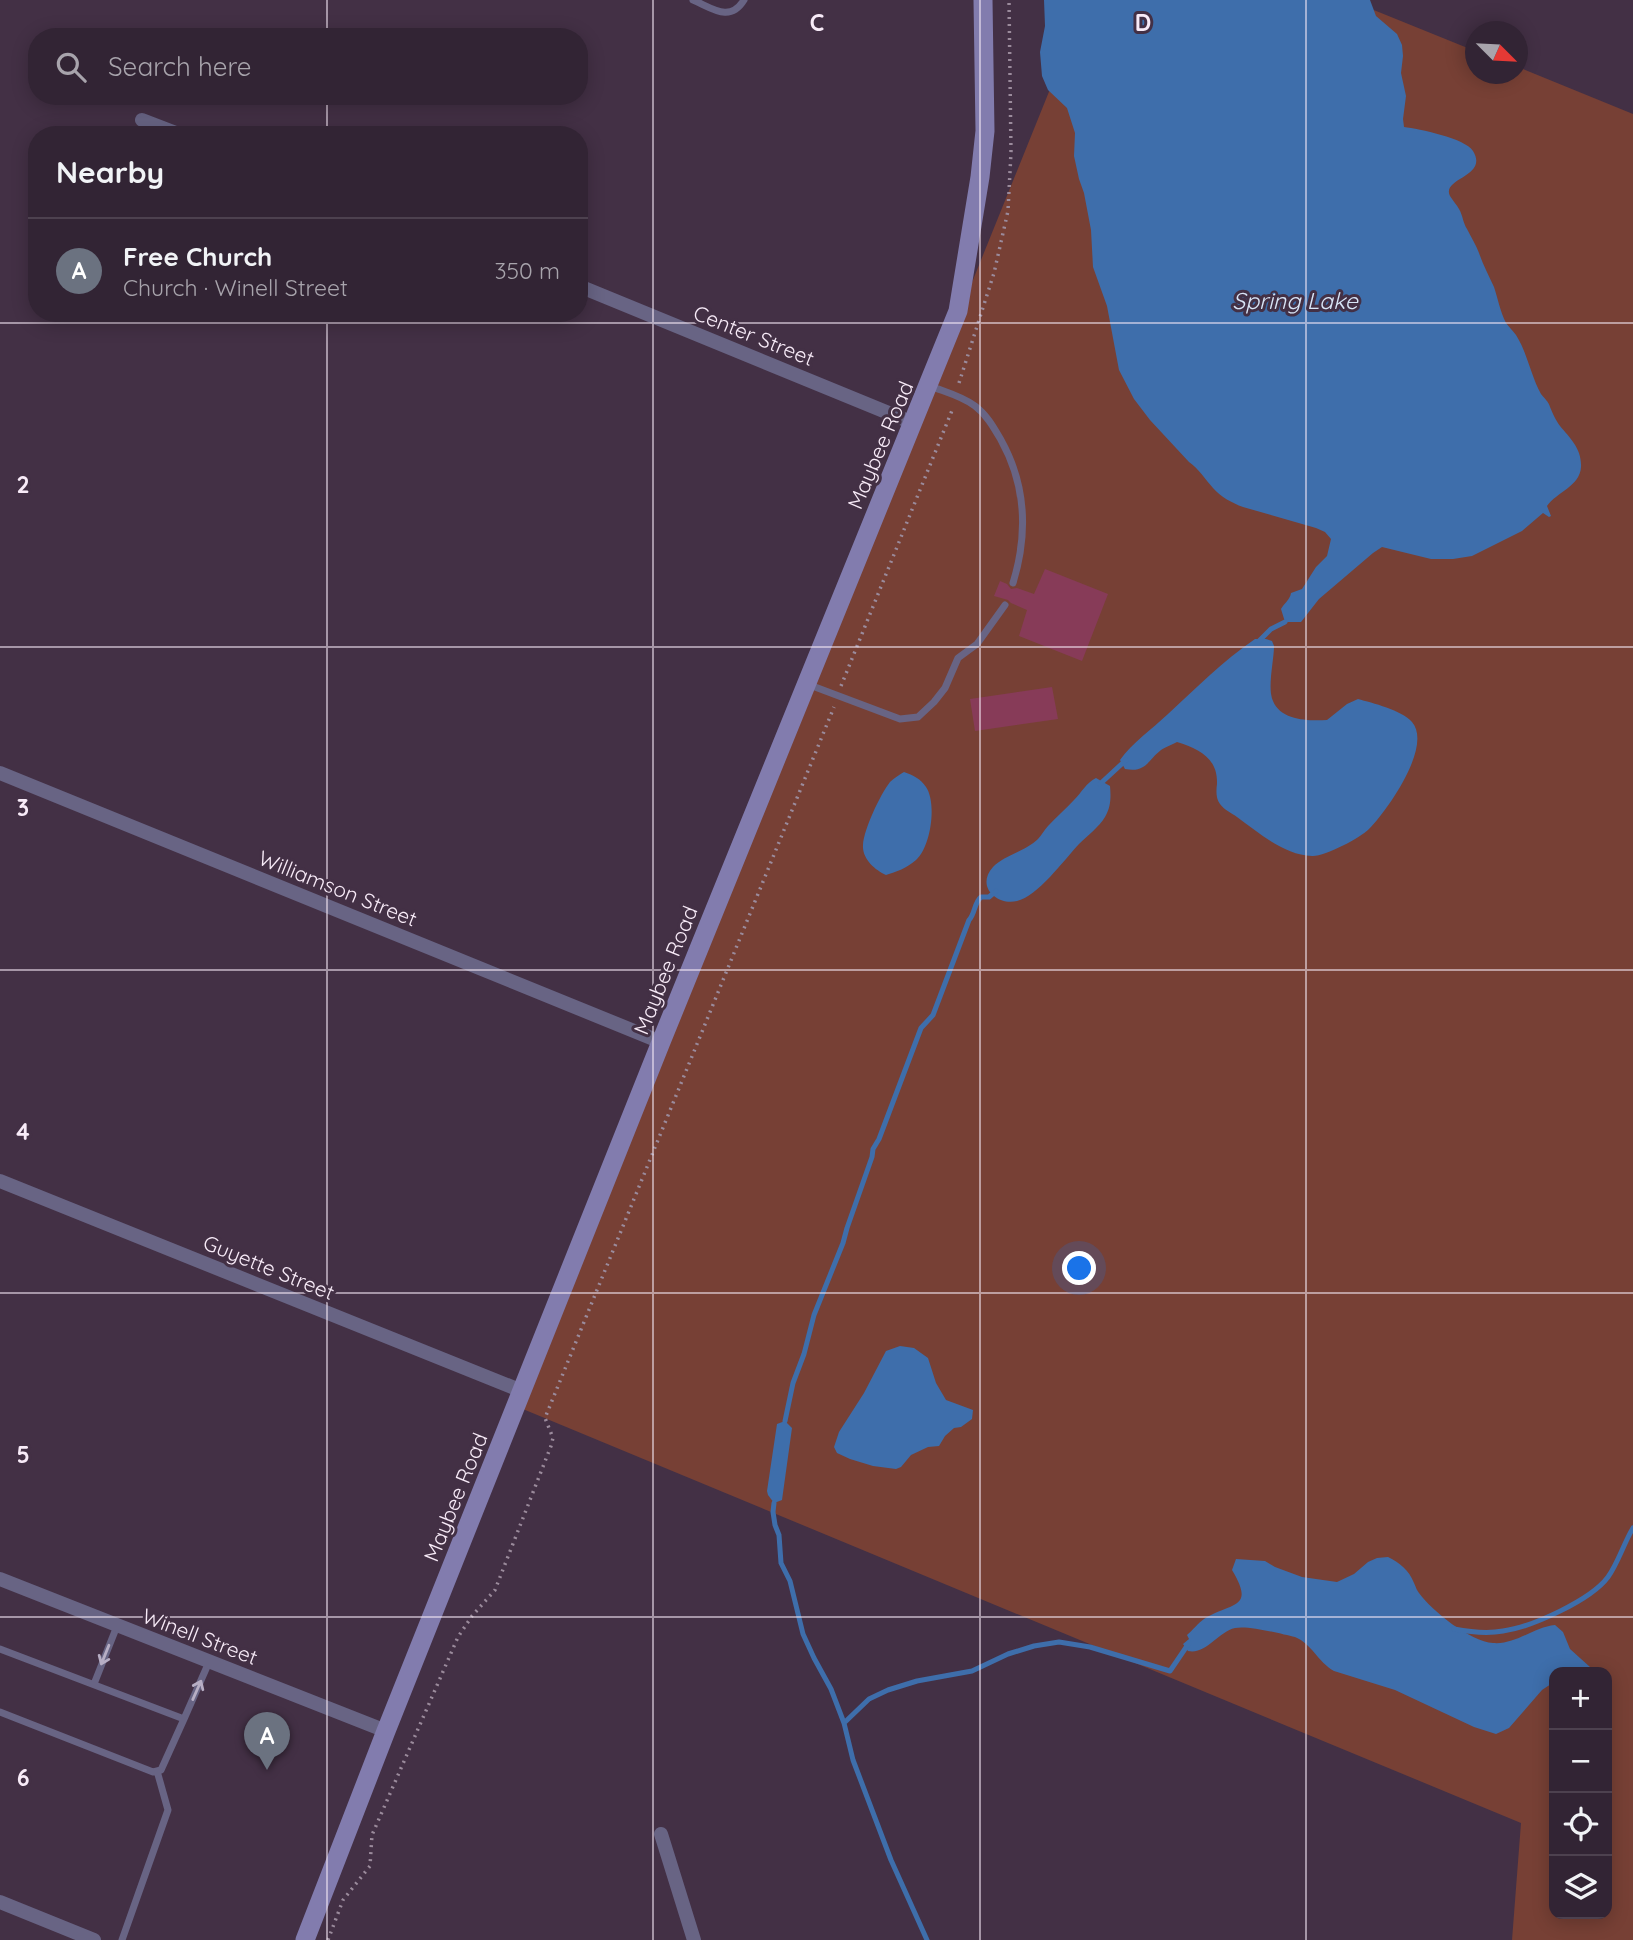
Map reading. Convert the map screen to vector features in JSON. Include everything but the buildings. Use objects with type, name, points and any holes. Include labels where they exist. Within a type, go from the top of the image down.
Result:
[{"type":"main road","name":"Maybee Road","points":[[305,1940],[661,1042],[958,311],[985,131],[984,0]]},
{"type":"street","points":[[142,120],[158,126]]},
{"type":"street","name":"Center Street","points":[[588,290],[913,423]]},
{"type":"street","name":"Williamson Street","points":[[0,774],[661,1042]]},
{"type":"street","name":"Guyette Street","points":[[0,1181],[522,1391]]},
{"type":"street","name":"Winell Street","points":[[0,1579],[386,1731]]},
{"type":"street","points":[[662,1834],[694,1940]]},
{"type":"street","points":[[0,1902],[94,1940]]},
{"type":"lane","points":[[693,0],[722,13],[733,12],[744,0]]},
{"type":"lane","points":[[929,386],[975,406],[992,424],[1009,454],[1017,474],[1023,535],[1013,583]]},
{"type":"lane","points":[[805,683],[900,719],[918,717],[945,688],[958,658],[977,644],[1005,605]]},
{"type":"lane","points":[[94,1684],[117,1626]]},
{"type":"lane","points":[[0,1648],[184,1718]]},
{"type":"lane","points":[[0,1712],[153,1772],[162,1770],[209,1662]]},
{"type":"lane","points":[[122,1940],[168,1810],[157,1771]]},
{"type":"path","points":[[328,1940],[343,1900],[370,1866],[372,1835],[458,1637],[495,1590],[551,1446],[553,1437],[545,1418],[952,412],[994,273],[1008,211],[1011,124],[1009,0]]},
{"type":"shaded area","points":[[1086,0],[1349,0],[1465,47],[1465,84],[1528,84],[1528,71],[1633,114],[1633,1940],[1512,1940],[1521,1823],[518,1407]]},
{"type":"water","name":"Spring Lake","points":[[1044,0],[1370,0],[1376,16],[1397,34],[1402,45],[1401,73],[1406,96],[1404,127],[1441,135],[1461,142],[1473,151],[1475,166],[1452,185],[1450,196],[1494,287],[1506,323],[1520,342],[1541,394],[1580,455],[1580,474],[1547,506],[1551,516],[1543,513],[1522,531],[1472,556],[1431,559],[1382,547],[1319,599],[1301,622],[1285,622],[1281,609],[1291,593],[1302,589],[1316,567],[1327,556],[1331,539],[1316,528],[1243,507],[1223,497],[1150,420],[1134,399],[1119,370],[1107,306],[1093,267],[1091,230],[1074,156],[1075,133],[1067,108],[1048,90],[1042,76],[1040,52],[1045,26]]},
{"type":"water","points":[[1255,639],[1272,641],[1274,646],[1271,696],[1282,713],[1305,720],[1327,720],[1358,699],[1401,714],[1412,722],[1417,733],[1417,746],[1405,778],[1377,820],[1364,833],[1325,853],[1312,856],[1292,852],[1263,836],[1224,808],[1217,797],[1216,775],[1211,761],[1193,748],[1177,742],[1161,750],[1142,768],[1132,770],[1125,769],[1120,760],[1136,742],[1210,675]]},
{"type":"water","points":[[904,772],[926,787],[931,803],[931,825],[925,845],[916,860],[886,875],[867,859],[863,850],[864,838],[873,812],[886,788]]},
{"type":"water","points":[[1096,778],[1110,786],[1109,806],[1100,824],[1033,893],[1010,902],[996,898],[986,881],[993,867],[1038,839]]},
{"type":"water","points":[[900,1346],[914,1348],[928,1358],[936,1383],[946,1400],[973,1410],[972,1419],[961,1427],[954,1428],[939,1446],[928,1447],[911,1455],[896,1469],[873,1466],[837,1453],[834,1447],[839,1432],[886,1351]]},
{"type":"water","points":[[785,1421],[792,1428],[782,1500],[774,1503],[767,1491],[777,1424]]},
{"type":"water","points":[[1388,1557],[1400,1564],[1412,1578],[1418,1592],[1433,1608],[1474,1637],[1501,1643],[1555,1625],[1563,1632],[1570,1649],[1590,1667],[1549,1667],[1549,1685],[1509,1728],[1496,1734],[1474,1727],[1395,1690],[1334,1671],[1295,1637],[1241,1627],[1229,1630],[1201,1650],[1188,1651],[1183,1644],[1189,1639],[1187,1635],[1202,1621],[1241,1599],[1242,1592],[1232,1570],[1236,1559],[1265,1561],[1302,1577],[1337,1582],[1377,1558]]},
{"type":"waterway","points":[[1258,642],[1271,629],[1285,622]]},
{"type":"waterway","points":[[1100,784],[1126,760]]},
{"type":"waterway","points":[[785,1421],[793,1383],[814,1315],[843,1243],[873,1149],[921,1028],[933,1015],[977,902],[981,897],[989,897],[996,891]]},
{"type":"waterway","points":[[774,1503],[781,1563],[790,1581],[803,1634],[831,1689],[844,1723],[853,1760],[891,1860],[927,1940]]},
{"type":"waterway","points":[[1454,1629],[1497,1632],[1529,1624],[1575,1603],[1600,1586],[1608,1577],[1633,1528]]},
{"type":"waterway","points":[[844,1723],[869,1699],[888,1690],[917,1681],[972,1671],[1008,1654],[1034,1646],[1059,1642],[1090,1647],[1170,1671],[1189,1643]]},
{"type":"place","name":"Free Church","points":[[267,1770]]}]
